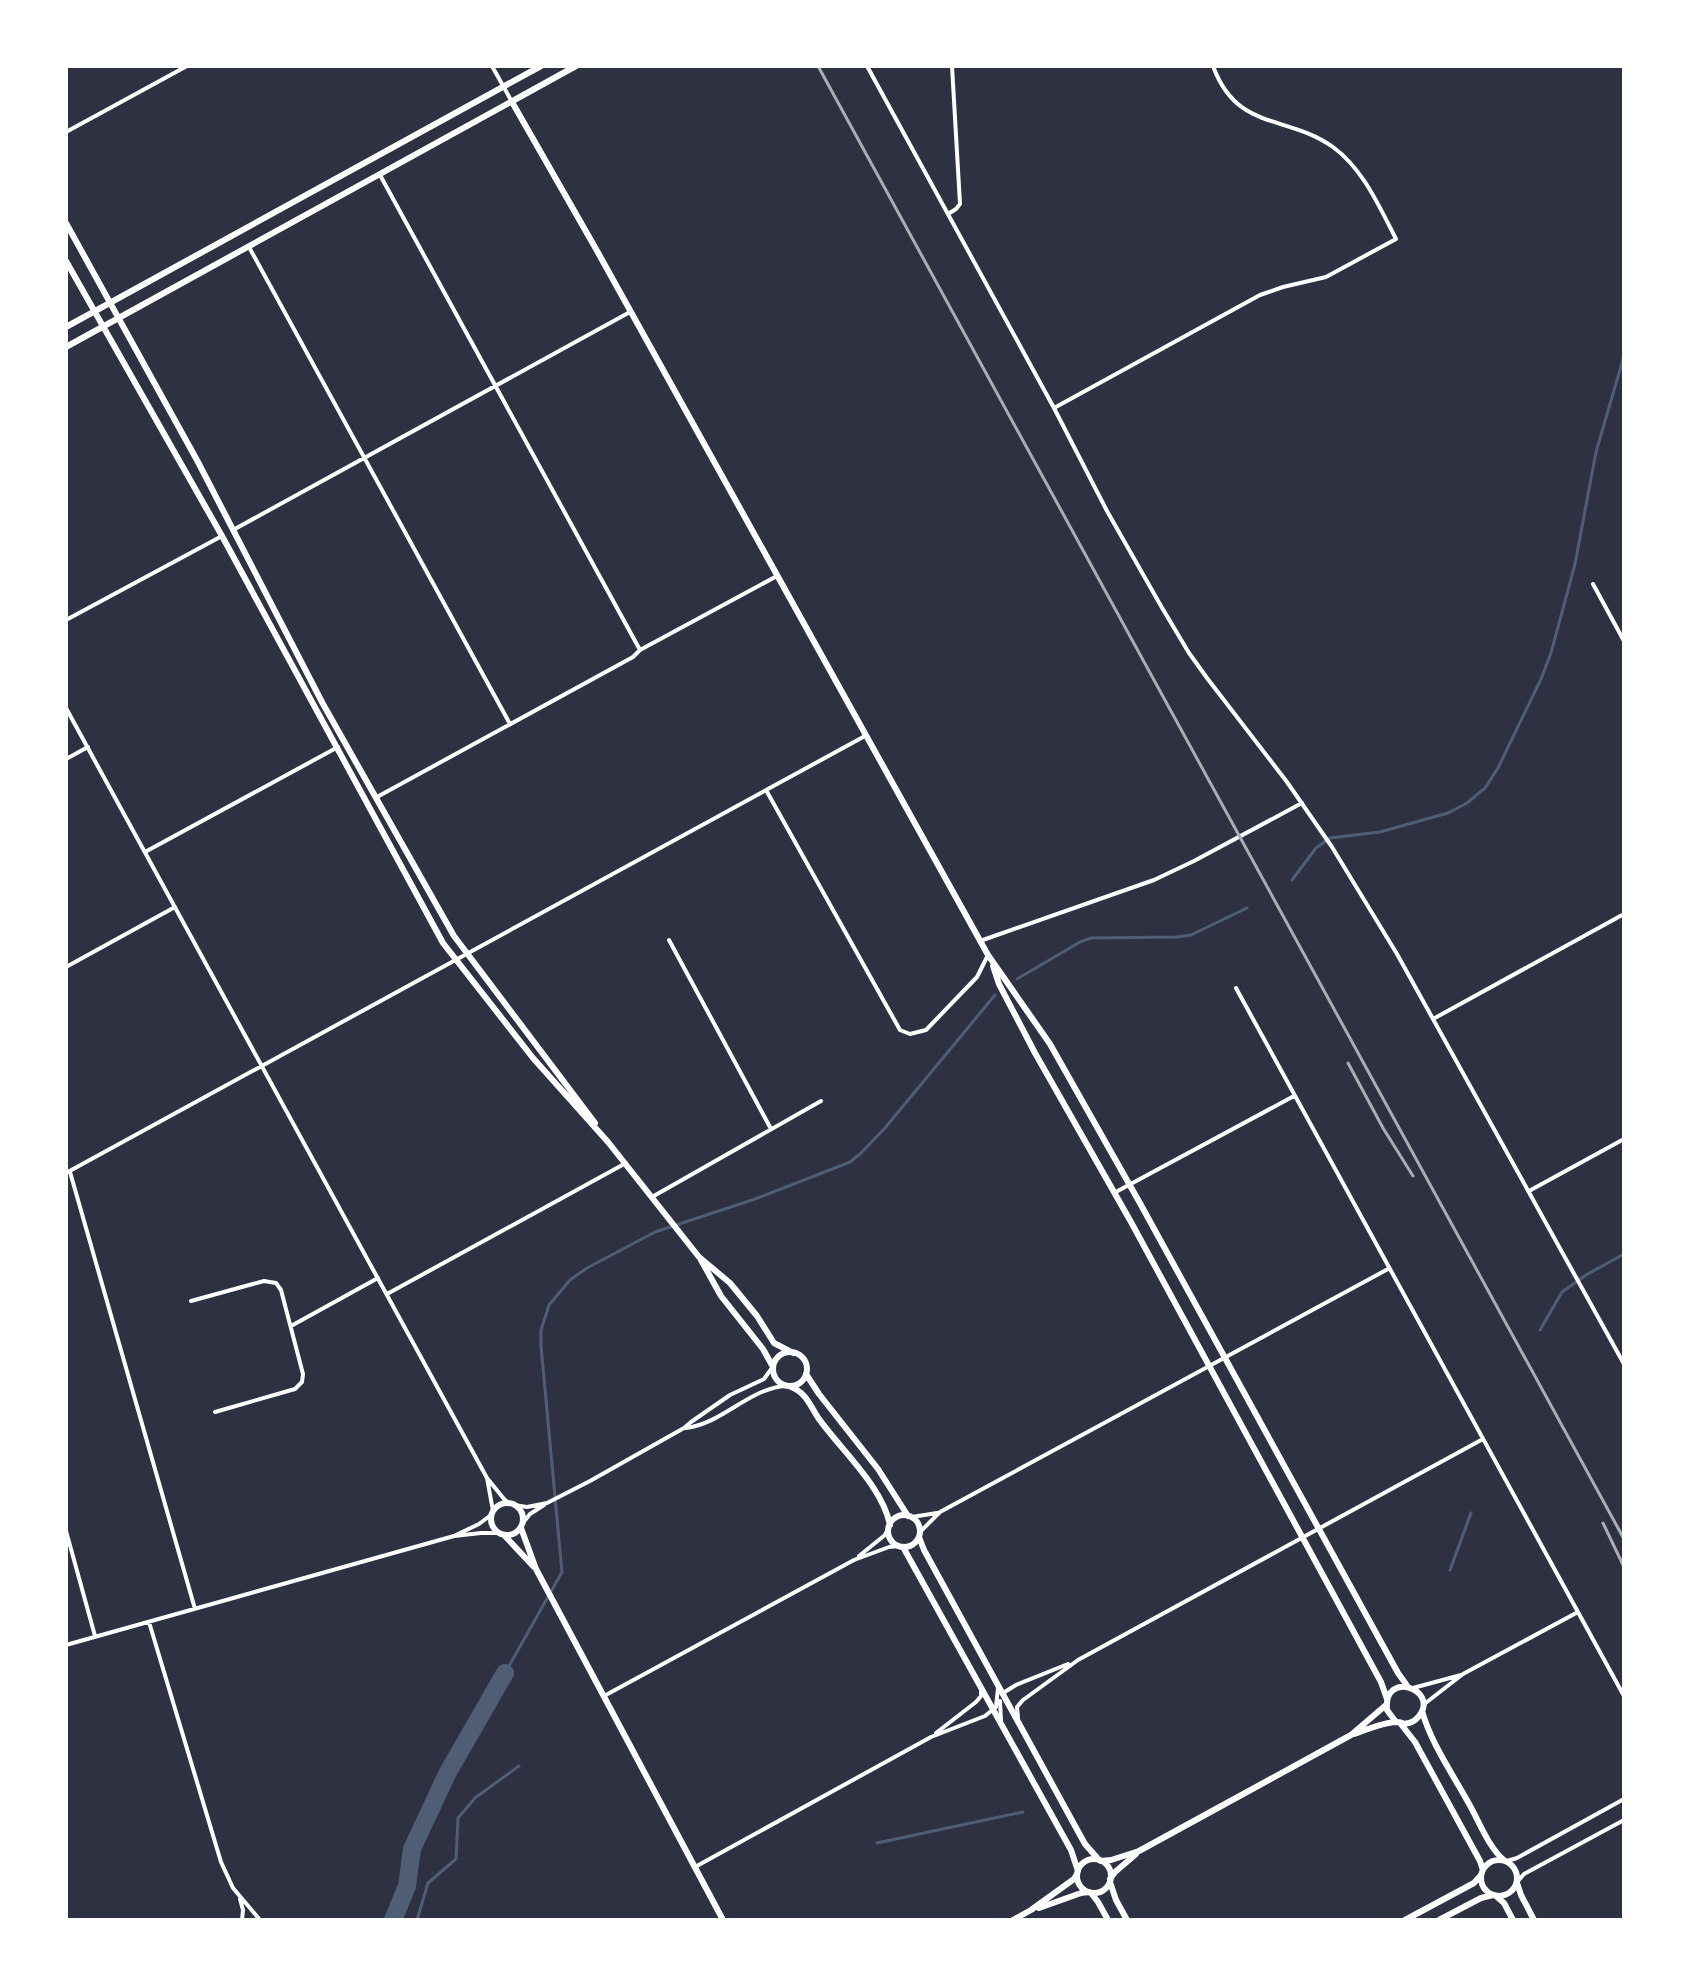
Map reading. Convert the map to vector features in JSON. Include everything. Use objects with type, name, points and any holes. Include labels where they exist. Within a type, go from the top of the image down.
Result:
[{"type":"main road","points":[[66,327],[541,66]]},
{"type":"main road","points":[[66,347],[576,66]]},
{"type":"main road","points":[[512,102],[980,941],[1035,1053],[1381,1682],[1388,1715],[1415,1742],[1480,1861],[1482,1884],[1488,1893],[1504,1903],[1513,1920]]},
{"type":"main road","points":[[66,223],[198,462],[323,704],[454,936],[608,1142]]},
{"type":"main road","points":[[66,261],[222,536],[443,943],[533,1058],[626,1163],[699,1257],[721,1296],[763,1349],[774,1378],[798,1389],[807,1398],[864,1476],[883,1507],[890,1538],[900,1546],[1071,1850],[1079,1883],[1098,1902],[1108,1920]]},
{"type":"main road","points":[[988,956],[1050,1044],[1398,1673],[1420,1695],[1430,1731],[1497,1853],[1516,1869],[1521,1895],[1534,1920]]},
{"type":"main road","points":[[699,1257],[730,1283],[774,1343],[803,1359],[806,1374],[801,1382],[788,1386]]},
{"type":"main road","points":[[772,1368],[782,1354],[793,1353]]},
{"type":"main road","points":[[806,1374],[918,1523],[920,1534],[1085,1844],[1108,1867],[1116,1900],[1127,1920]]},
{"type":"main road","points":[[537,1571],[492,1526],[492,1513],[501,1505],[512,1504],[522,1515],[522,1526],[537,1571],[723,1920]]},
{"type":"main road","points":[[889,1526],[896,1517],[910,1516]]},
{"type":"main road","points":[[501,1534],[513,1534],[522,1526]]},
{"type":"main road","points":[[900,1546],[913,1545],[920,1534]]},
{"type":"main road","points":[[1351,1735],[1386,1702],[1393,1690],[1410,1688]]},
{"type":"main road","points":[[1013,1920],[1074,1879],[1087,1861],[1111,1860],[1139,1851],[1351,1735],[1398,1722],[1411,1722],[1416,1720],[1423,1708]]},
{"type":"main road","points":[[1031,1910],[1081,1893],[1100,1892],[1115,1872],[1139,1851]]},
{"type":"main road","points":[[1405,1920],[1474,1883],[1490,1863],[1506,1861]]},
{"type":"main road","points":[[1439,1920],[1481,1898],[1507,1895],[1517,1882]]},
{"type":"main road","points":[[1448,1897],[1455,1911]]},
{"type":"street","points":[[66,132],[187,66]]},
{"type":"street","points":[[492,66],[512,102]]},
{"type":"street","points":[[867,66],[1107,511],[1189,653],[1332,847],[1397,954],[1624,1362]]},
{"type":"street","points":[[948,214],[960,204],[952,66]]},
{"type":"street","points":[[1054,408],[1260,295],[1326,277],[1396,239],[1367,185],[1344,156],[1315,136],[1246,110],[1223,87],[1213,66]]},
{"type":"street","points":[[380,175],[640,650]]},
{"type":"street","points":[[249,247],[510,724]]},
{"type":"street","points":[[232,531],[630,312]]},
{"type":"street","points":[[66,620],[222,536]]},
{"type":"street","points":[[375,798],[777,576]]},
{"type":"street","points":[[1593,584],[1624,641]]},
{"type":"street","points":[[66,708],[487,1478],[512,1504],[527,1507],[546,1503]]},
{"type":"street","points":[[195,1609],[68,1172],[865,736]]},
{"type":"street","points":[[66,759],[88,747]]},
{"type":"street","points":[[145,852],[338,747]]},
{"type":"street","points":[[766,790],[900,1030],[910,1034],[926,1030],[977,977],[988,956]]},
{"type":"street","points":[[980,941],[1174,871],[1302,803]]},
{"type":"street","points":[[66,967],[175,907]]},
{"type":"street","points":[[1433,1019],[1624,914]]},
{"type":"street","points":[[669,940],[771,1129]]},
{"type":"street","points":[[1236,988],[1624,1696]]},
{"type":"street","points":[[1114,1193],[1294,1096]]},
{"type":"street","points":[[652,1197],[821,1101]]},
{"type":"street","points":[[1529,1191],[1624,1139]]},
{"type":"street","points":[[387,1294],[626,1163]]},
{"type":"street","points":[[920,1534],[940,1512],[1389,1268]]},
{"type":"street","points":[[291,1326],[378,1278]]},
{"type":"street","points":[[191,1301],[264,1281],[272,1282],[281,1290],[303,1374],[299,1386],[291,1391],[215,1412]]},
{"type":"street","points":[[522,1526],[530,1514],[546,1503],[684,1428],[730,1395],[764,1379],[772,1368]]},
{"type":"street","points":[[684,1428],[698,1427],[749,1399],[774,1388],[788,1386]]},
{"type":"street","points":[[1003,1725],[1000,1705],[1003,1693],[1078,1660],[1483,1439]]},
{"type":"street","points":[[454,1536],[479,1524],[492,1513],[487,1478]]},
{"type":"street","points":[[910,1516],[940,1512]]},
{"type":"street","points":[[854,1560],[885,1535],[889,1526]]},
{"type":"street","points":[[66,1531],[96,1637]]},
{"type":"street","points":[[66,1645],[454,1536],[501,1534]]},
{"type":"street","points":[[604,1696],[854,1560],[900,1546]]},
{"type":"street","points":[[1423,1708],[1463,1674],[1578,1612]]},
{"type":"street","points":[[149,1622],[214,1844],[239,1896],[260,1920]]},
{"type":"street","points":[[1019,1722],[1016,1711],[1023,1700],[1078,1660]]},
{"type":"street","points":[[1410,1688],[1463,1674]]},
{"type":"street","points":[[695,1867],[931,1737],[985,1716],[994,1710],[998,1695],[996,1680]]},
{"type":"street","points":[[931,1737],[976,1702],[981,1692],[980,1684]]},
{"type":"street","points":[[1506,1861],[1624,1799]]},
{"type":"street","points":[[1517,1882],[1524,1874],[1624,1820]]},
{"type":"street","points":[[239,1896],[242,1920]]},
{"type":"waterway","points":[[1292,880],[1316,848],[1330,838],[1380,832],[1448,813],[1485,788],[1498,768],[1551,653],[1575,564],[1596,452],[1624,356]]},
{"type":"waterway","points":[[1017,979],[1091,938],[1191,935],[1247,908]]},
{"type":"waterway","points":[[505,1673],[562,1572],[541,1346],[541,1330],[549,1305],[570,1280],[587,1268],[655,1232],[755,1199],[850,1162],[885,1128],[995,995]]},
{"type":"waterway","points":[[1540,1330],[1562,1292],[1624,1254]]},
{"type":"waterway","points":[[1450,1570],[1471,1513]]},
{"type":"waterway","points":[[393,1920],[407,1886],[412,1849],[447,1774],[505,1673]]},
{"type":"waterway","points":[[417,1920],[428,1883],[456,1859],[458,1818],[475,1798],[519,1766]]},
{"type":"waterway","points":[[877,1843],[1023,1812]]},
{"type":"railway","points":[[818,66],[1624,1539]]},
{"type":"railway","points":[[1348,1063],[1413,1176]]},
{"type":"railway","points":[[1603,1523],[1624,1567]]}]
